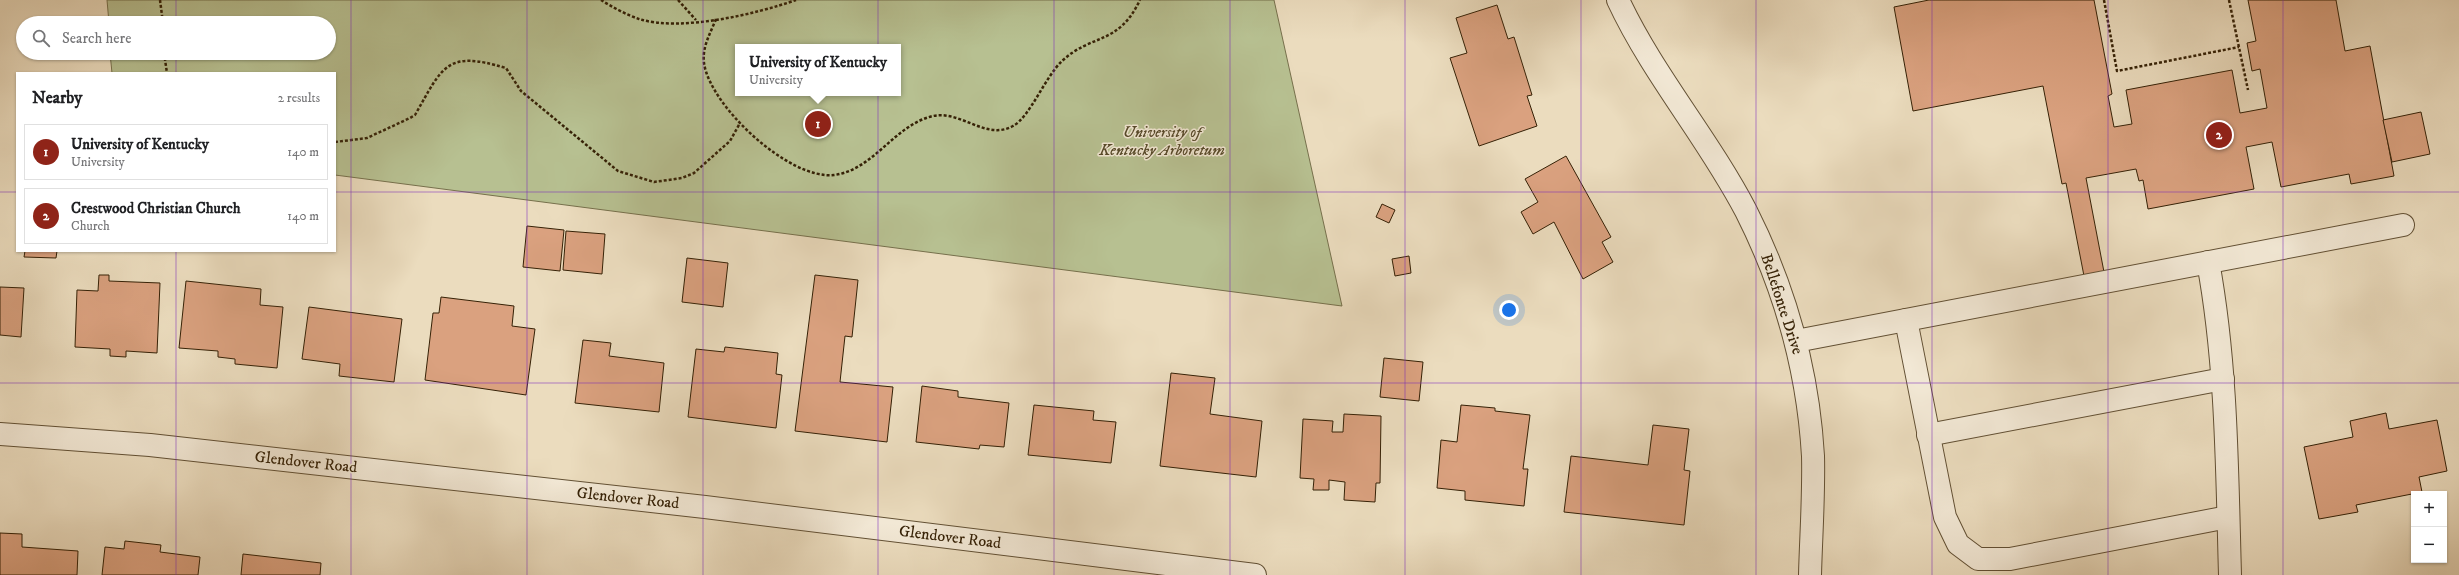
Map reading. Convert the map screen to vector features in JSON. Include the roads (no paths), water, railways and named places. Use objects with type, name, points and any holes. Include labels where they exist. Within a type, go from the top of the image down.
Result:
[{"type":"street","name":"Bellefonte Drive","points":[[1618,0],[1633,33],[1745,210],[1775,273],[1796,341],[1806,390],[1813,457],[1810,575]]},
{"type":"street","points":[[1796,341],[2403,226]]},
{"type":"street","points":[[2208,262],[2217,312],[2223,379],[2230,575]]},
{"type":"street","points":[[1906,320],[1945,517],[1958,544],[1978,559],[2010,559],[2228,517]]},
{"type":"street","points":[[1928,435],[2223,379]]},
{"type":"street","name":"Glendover Road","points":[[0,434],[150,445],[681,504],[1255,575]]},
{"type":"place","name":"University of Kentucky","points":[[818,124]]},
{"type":"place","name":"Crestwood Christian Church","points":[[2219,135]]},
{"type":"park label","name":"University of Kentucky Arboretum","points":[[1162,141]]}]
